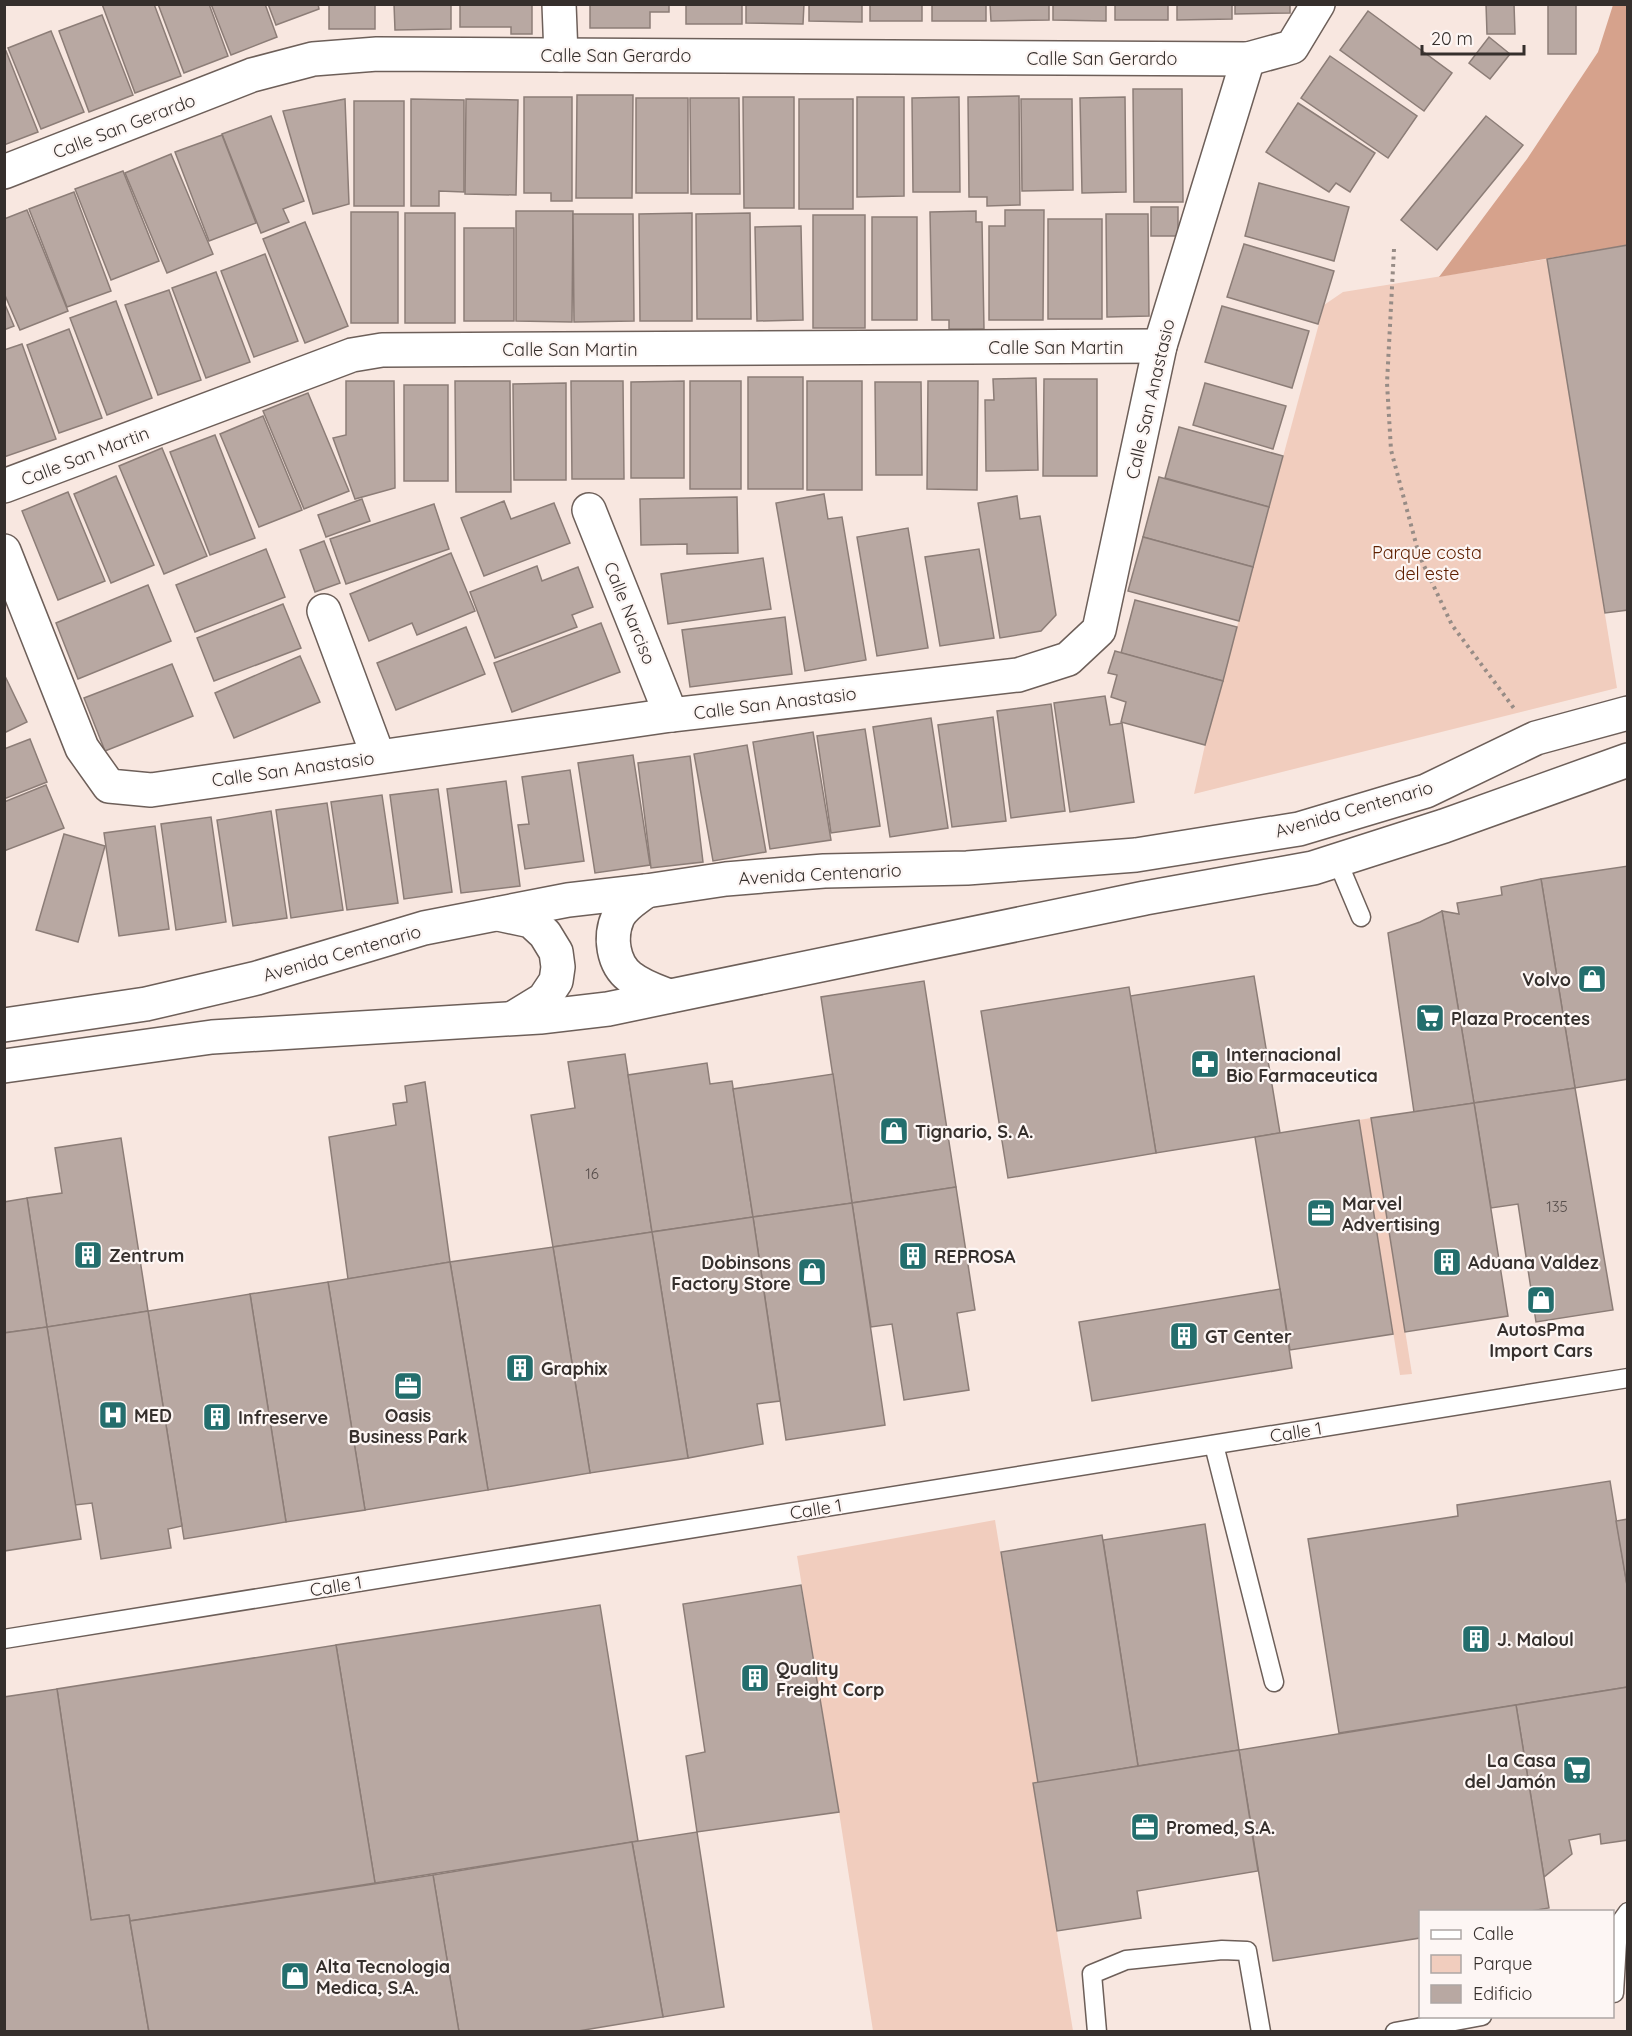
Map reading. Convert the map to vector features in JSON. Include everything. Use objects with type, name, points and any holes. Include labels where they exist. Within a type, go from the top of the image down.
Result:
[{"type":"street","points":[[559,4],[561,55]]},
{"type":"street","name":"Calle San Gerardo","points":[[4,172],[252,75],[313,59],[377,54],[1248,59],[1292,47],[1318,4]]},
{"type":"street","name":"Calle San Anastasio","points":[[4,551],[82,748],[108,786],[151,790],[671,715],[1018,675],[1068,659],[1099,630],[1160,346],[1248,59]]},
{"type":"street","name":"Calle San Martin","points":[[4,486],[352,355],[382,350],[1160,346]]},
{"type":"street","name":"Calle Narciso","points":[[589,510],[671,715]]},
{"type":"street","points":[[324,611],[378,756]]},
{"type":"street","name":"Avenida Centenario","points":[[4,1026],[146,1004],[256,978],[424,928],[568,900],[726,879],[813,872],[967,868],[1136,855],[1299,829],[1426,791],[1536,738],[1628,712]]},
{"type":"street","points":[[4,1066],[212,1037],[512,1019],[608,1009],[1145,898],[1313,868],[1444,826],[1628,760]]},
{"type":"street","points":[[646,891],[626,906],[618,917],[614,931],[616,958],[621,969],[632,979],[669,996]]},
{"type":"street","points":[[495,914],[531,921],[545,934],[556,952],[558,967],[556,981],[544,999],[512,1019]]},
{"type":"lane","points":[[1337,860],[1361,917]]},
{"type":"lane","name":"Calle 1","points":[[4,1639],[1627,1381]]},
{"type":"lane","points":[[1214,1445],[1275,1682]]},
{"type":"lane","points":[[1618,1992],[1618,1926],[1628,1912]]},
{"type":"lane","points":[[1097,2031],[1092,1974],[1126,1960],[1222,1950],[1247,1951],[1261,2031]]},
{"type":"lane","points":[[1395,2031],[1470,2018]]},
{"type":"path","points":[[1395,249],[1387,383],[1390,450],[1419,555],[1452,625],[1536,738]]},
{"type":"green space","name":"Parque costa del este","points":[[1547,259],[1617,688],[1194,794],[1205,745],[1324,305],[1343,292]]},
{"type":"green space","points":[[1371,1118],[1412,1374],[1400,1375],[1359,1120]]},
{"type":"green space","points":[[995,1520],[1038,1783],[1033,1784],[1073,2031],[873,2031],[797,1556]]},
{"type":"shaded area","points":[[1613,5],[1627,5],[1627,245],[1439,277],[1527,159],[1598,52]]},
{"type":"building","points":[[102,4],[154,4],[181,76],[135,93]]},
{"type":"building","points":[[158,4],[209,4],[228,56],[184,73]]},
{"type":"building","points":[[211,4],[265,4],[277,37],[231,55]]},
{"type":"building","points":[[268,4],[318,4],[319,9],[276,25]]},
{"type":"building","points":[[329,4],[375,4],[375,29],[329,29]]},
{"type":"building","points":[[394,4],[451,4],[451,29],[395,30]]},
{"type":"building","points":[[460,4],[532,4],[532,34],[511,34],[511,27],[460,27]]},
{"type":"building","points":[[590,4],[669,4],[669,12],[650,12],[650,28],[590,28]]},
{"type":"building","points":[[686,4],[742,4],[742,24],[686,24]]},
{"type":"building","points":[[746,4],[804,4],[803,24],[746,23]]},
{"type":"building","points":[[809,4],[862,4],[862,22],[809,21]]},
{"type":"building","points":[[870,4],[922,4],[922,21],[870,21]]},
{"type":"building","points":[[932,4],[986,4],[986,21],[932,21]]},
{"type":"building","points":[[990,4],[1049,4],[1049,20],[991,21]]},
{"type":"building","points":[[1053,4],[1106,4],[1106,21],[1053,20]]},
{"type":"building","points":[[1115,4],[1168,4],[1168,20],[1115,20]]},
{"type":"building","points":[[1177,4],[1232,4],[1232,19],[1177,20]]},
{"type":"building","points":[[1235,4],[1290,4],[1290,13],[1235,14]]},
{"type":"building","points":[[1486,4],[1514,4],[1515,34],[1487,34]]},
{"type":"building","points":[[1548,4],[1576,4],[1576,54],[1548,54]]},
{"type":"building","points":[[1368,11],[1452,73],[1424,111],[1340,50]]},
{"type":"building","points":[[102,15],[133,95],[89,112],[59,31]]},
{"type":"building","points":[[51,31],[84,112],[41,129],[8,48]]},
{"type":"building","points":[[1489,37],[1510,54],[1490,79],[1469,63]]},
{"type":"building","points":[[6,51],[38,132],[4,145],[4,52]]},
{"type":"building","points":[[1330,56],[1417,116],[1388,158],[1301,98]]},
{"type":"building","points":[[1133,89],[1182,89],[1183,202],[1134,202]]},
{"type":"building","points":[[577,95],[633,95],[632,198],[576,198]]},
{"type":"building","points":[[1019,96],[1020,205],[987,206],[987,197],[969,197],[968,97]]},
{"type":"building","points":[[524,97],[572,97],[572,201],[551,201],[551,193],[524,193]]},
{"type":"building","points":[[743,97],[794,97],[794,208],[744,208]]},
{"type":"building","points":[[857,97],[904,97],[904,196],[857,197]]},
{"type":"building","points":[[959,97],[960,192],[913,192],[912,98]]},
{"type":"building","points":[[1125,97],[1126,192],[1082,193],[1080,98]]},
{"type":"building","points":[[636,98],[688,98],[688,193],[636,193]]},
{"type":"building","points":[[690,98],[739,98],[740,194],[691,194]]},
{"type":"building","points":[[345,99],[349,204],[313,214],[283,111]]},
{"type":"building","points":[[411,99],[464,100],[464,192],[439,191],[439,206],[411,206]]},
{"type":"building","points":[[466,99],[518,100],[516,195],[465,194]]},
{"type":"building","points":[[799,99],[853,99],[853,209],[799,209]]},
{"type":"building","points":[[1021,99],[1072,99],[1073,190],[1022,191]]},
{"type":"building","points":[[354,101],[404,101],[404,206],[354,206]]},
{"type":"building","points":[[1298,103],[1375,153],[1350,192],[1336,183],[1329,192],[1266,152]]},
{"type":"building","points":[[271,116],[304,201],[283,209],[289,222],[261,233],[222,134]]},
{"type":"building","points":[[1486,116],[1523,145],[1437,250],[1401,220]]},
{"type":"building","points":[[222,135],[256,223],[209,241],[175,152]]},
{"type":"building","points":[[171,154],[213,254],[167,273],[125,173]]},
{"type":"building","points":[[123,171],[159,261],[111,280],[75,189]]},
{"type":"building","points":[[1259,183],[1349,207],[1334,261],[1245,236]]},
{"type":"building","points":[[74,192],[111,291],[67,307],[29,209]]},
{"type":"building","points":[[1151,207],[1178,207],[1178,236],[1151,236]]},
{"type":"building","points":[[27,210],[68,311],[20,330],[4,293],[4,219]]},
{"type":"building","points":[[1005,210],[1044,210],[1043,320],[989,320],[989,226],[1005,226]]},
{"type":"building","points":[[516,211],[573,211],[572,322],[516,321]]},
{"type":"building","points":[[976,211],[976,222],[982,222],[984,329],[949,329],[949,320],[932,320],[930,212]]},
{"type":"building","points":[[351,212],[398,212],[398,323],[351,323]]},
{"type":"building","points":[[405,213],[455,213],[455,323],[405,323]]},
{"type":"building","points":[[692,213],[692,321],[640,321],[639,214]]},
{"type":"building","points":[[750,213],[751,319],[697,319],[696,214]]},
{"type":"building","points":[[573,214],[633,214],[634,321],[574,322]]},
{"type":"building","points":[[1106,214],[1148,214],[1149,316],[1107,317]]},
{"type":"building","points":[[813,215],[865,215],[865,328],[813,328]]},
{"type":"building","points":[[872,217],[917,217],[917,320],[872,320]]},
{"type":"building","points":[[1048,219],[1102,219],[1102,319],[1048,319]]},
{"type":"building","points":[[305,222],[348,326],[305,343],[263,239]]},
{"type":"building","points":[[801,226],[803,320],[757,321],[755,227]]},
{"type":"building","points":[[464,228],[514,228],[514,321],[464,321]]},
{"type":"building","points":[[1244,244],[1334,271],[1318,324],[1227,297]]},
{"type":"building","points":[[1628,245],[1628,610],[1605,613],[1547,259]]},
{"type":"building","points":[[265,254],[298,341],[254,357],[221,271]]},
{"type":"building","points":[[216,272],[250,362],[206,378],[172,288]]},
{"type":"building","points":[[169,290],[201,380],[158,395],[125,305]]},
{"type":"building","points":[[116,301],[152,398],[107,415],[70,318]]},
{"type":"building","points":[[4,302],[14,326],[4,330]]},
{"type":"building","points":[[1222,306],[1309,331],[1292,388],[1205,362]]},
{"type":"building","points":[[69,329],[102,418],[59,433],[27,345]]},
{"type":"building","points":[[22,344],[56,439],[4,457],[4,350]]},
{"type":"building","points":[[748,377],[803,377],[803,489],[748,489]]},
{"type":"building","points":[[1036,378],[1038,470],[986,471],[985,400],[994,400],[993,379]]},
{"type":"building","points":[[1044,379],[1097,379],[1097,476],[1043,476]]},
{"type":"building","points":[[346,381],[394,381],[395,488],[355,499],[333,438],[346,435]]},
{"type":"building","points":[[455,381],[510,381],[511,492],[456,492]]},
{"type":"building","points":[[571,381],[623,381],[624,479],[572,479]]},
{"type":"building","points":[[684,381],[684,478],[631,478],[631,382]]},
{"type":"building","points":[[690,381],[741,381],[741,489],[690,489]]},
{"type":"building","points":[[807,381],[862,381],[862,490],[807,490]]},
{"type":"building","points":[[928,381],[978,381],[977,490],[927,489]]},
{"type":"building","points":[[875,382],[921,382],[922,475],[876,475]]},
{"type":"building","points":[[566,383],[566,480],[514,480],[513,384]]},
{"type":"building","points":[[1205,383],[1286,406],[1273,449],[1193,425]]},
{"type":"building","points":[[404,385],[448,385],[448,481],[404,481]]},
{"type":"building","points":[[308,393],[349,491],[304,509],[263,411]]},
{"type":"building","points":[[263,416],[302,510],[259,527],[220,434]]},
{"type":"building","points":[[1179,427],[1283,456],[1269,507],[1165,478]]},
{"type":"building","points":[[215,435],[255,538],[210,555],[170,452]]},
{"type":"building","points":[[162,448],[207,556],[164,574],[119,466]]},
{"type":"building","points":[[116,476],[154,565],[111,583],[74,494]]},
{"type":"building","points":[[1159,477],[1269,507],[1253,567],[1143,537]]},
{"type":"building","points":[[68,492],[105,581],[58,600],[22,511]]},
{"type":"building","points":[[824,494],[828,519],[842,517],[866,660],[805,671],[776,503]]},
{"type":"building","points":[[1017,496],[1020,519],[1040,516],[1056,615],[1041,631],[1000,638],[978,503]]},
{"type":"building","points":[[737,497],[738,553],[687,554],[687,544],[641,545],[640,499]]},
{"type":"building","points":[[362,499],[370,521],[326,537],[318,515]]},
{"type":"building","points":[[504,501],[511,519],[554,503],[570,543],[484,576],[461,518]]},
{"type":"building","points":[[434,504],[449,549],[346,584],[330,539]]},
{"type":"building","points":[[908,528],[928,648],[877,656],[857,537]]},
{"type":"building","points":[[1143,537],[1253,567],[1239,621],[1128,591]]},
{"type":"building","points":[[324,541],[340,583],[315,592],[300,550]]},
{"type":"building","points":[[266,549],[285,597],[195,632],[176,585]]},
{"type":"building","points":[[979,549],[994,638],[940,646],[925,557]]},
{"type":"building","points":[[451,553],[475,611],[417,635],[412,623],[369,641],[350,594]]},
{"type":"building","points":[[763,558],[771,609],[668,624],[661,574]]},
{"type":"building","points":[[537,566],[542,581],[578,567],[593,607],[572,615],[577,627],[495,658],[470,592]]},
{"type":"building","points":[[148,585],[171,641],[78,679],[56,623]]},
{"type":"building","points":[[1135,600],[1237,627],[1223,681],[1121,653]]},
{"type":"building","points":[[283,604],[301,648],[214,681],[197,638]]},
{"type":"building","points":[[785,617],[792,674],[690,687],[682,630]]},
{"type":"building","points":[[601,623],[620,672],[512,712],[494,663]]},
{"type":"building","points":[[466,627],[485,674],[396,710],[377,663]]},
{"type":"building","points":[[1115,651],[1223,681],[1205,745],[1121,722],[1126,702],[1111,697],[1117,675],[1108,673]]},
{"type":"building","points":[[300,656],[320,702],[234,738],[215,693]]},
{"type":"building","points":[[172,664],[193,716],[105,751],[84,698]]},
{"type":"building","points":[[4,674],[27,722],[4,733]]},
{"type":"building","points":[[1105,696],[1110,725],[1122,723],[1134,802],[1070,812],[1054,703]]},
{"type":"building","points":[[1051,704],[1065,811],[1011,818],[997,711]]},
{"type":"building","points":[[993,717],[1006,821],[952,827],[938,725]]},
{"type":"building","points":[[931,718],[948,828],[890,837],[873,727]]},
{"type":"building","points":[[865,729],[880,826],[831,833],[817,736]]},
{"type":"building","points":[[813,732],[831,840],[770,849],[753,742]]},
{"type":"building","points":[[30,739],[47,782],[4,799],[4,749]]},
{"type":"building","points":[[747,745],[766,852],[713,861],[694,754]]},
{"type":"building","points":[[633,755],[650,865],[595,873],[578,763]]},
{"type":"building","points":[[690,756],[703,862],[651,868],[638,763]]},
{"type":"building","points":[[570,770],[584,861],[525,869],[518,825],[529,824],[522,777]]},
{"type":"building","points":[[506,781],[520,886],[461,893],[447,789]]},
{"type":"building","points":[[46,785],[64,828],[4,851],[4,802]]},
{"type":"building","points":[[438,789],[452,892],[404,899],[390,795]]},
{"type":"building","points":[[382,795],[398,903],[347,910],[331,802]]},
{"type":"building","points":[[327,803],[343,910],[291,918],[276,810]]},
{"type":"building","points":[[271,811],[287,918],[233,926],[217,820]]},
{"type":"building","points":[[211,817],[226,922],[176,930],[161,824]]},
{"type":"building","points":[[155,826],[169,929],[119,936],[104,833]]},
{"type":"building","points":[[64,834],[105,846],[78,942],[36,930]]},
{"type":"building","name":"Volvo","points":[[1628,866],[1628,1079],[1575,1088],[1541,879]]},
{"type":"building","points":[[1541,879],[1575,1088],[1474,1103],[1442,911],[1459,914],[1457,903],[1502,895],[1501,887]]},
{"type":"building","name":"Plaza Procentes","points":[[1442,911],[1474,1103],[1414,1112],[1388,933],[1420,922]]},
{"type":"building","name":"Internacional Bio Farmaceutica","points":[[1254,976],[1280,1133],[1156,1153],[1130,996]]},
{"type":"building","name":"Tignario, S. A.","points":[[924,981],[956,1187],[852,1203],[821,997]]},
{"type":"building","points":[[1129,987],[1156,1153],[1008,1178],[981,1011]]},
{"type":"building","points":[[625,1054],[652,1232],[553,1247],[531,1115],[575,1108],[568,1062]]},
{"type":"building","points":[[707,1063],[710,1084],[732,1081],[753,1217],[652,1232],[628,1075]]},
{"type":"building","points":[[833,1074],[852,1203],[753,1217],[733,1089]]},
{"type":"building","points":[[425,1082],[450,1262],[348,1279],[329,1137],[396,1125],[393,1104],[407,1102],[405,1086]]},
{"type":"building","points":[[1575,1088],[1613,1310],[1536,1322],[1518,1204],[1491,1208],[1474,1103]]},
{"type":"building","name":"Aduana Valdez","points":[[1474,1103],[1508,1316],[1405,1332],[1371,1118]]},
{"type":"building","name":"Marvel Advertising","points":[[1359,1120],[1393,1334],[1290,1350],[1255,1137]]},
{"type":"building","name":"Zentrum","points":[[121,1138],[148,1311],[47,1327],[27,1198],[62,1193],[55,1148]]},
{"type":"building","name":"REPROSA","points":[[956,1187],[975,1310],[957,1313],[969,1390],[904,1400],[892,1324],[871,1327],[852,1203]]},
{"type":"building","points":[[27,1198],[47,1327],[4,1333],[4,1202]]},
{"type":"building","name":"Dobinsons Factory Store","points":[[852,1203],[885,1425],[786,1440],[753,1217]]},
{"type":"building","points":[[753,1217],[780,1401],[757,1404],[763,1444],[688,1458],[652,1232]]},
{"type":"building","points":[[652,1232],[688,1458],[590,1473],[553,1247]]},
{"type":"building","name":"Graphix","points":[[553,1247],[590,1473],[488,1490],[450,1262]]},
{"type":"building","name":"Oasis Business Park","points":[[450,1262],[488,1490],[365,1510],[328,1282]]},
{"type":"building","points":[[328,1282],[365,1510],[286,1522],[250,1294]]},
{"type":"building","name":"GT Center","points":[[1280,1289],[1292,1368],[1092,1401],[1079,1322]]},
{"type":"building","name":"Infreserve","points":[[250,1294],[286,1522],[184,1539],[148,1311]]},
{"type":"building","name":"MED","points":[[148,1311],[182,1526],[168,1529],[171,1548],[101,1559],[92,1503],[75,1505],[47,1327]]},
{"type":"building","points":[[47,1327],[81,1539],[4,1551],[4,1333]]},
{"type":"building","name":"J. Maloul","points":[[1610,1481],[1628,1591],[1628,1687],[1339,1733],[1308,1539],[1458,1516],[1457,1505]]},
{"type":"building","points":[[1628,1519],[1628,1591],[1616,1521]]},
{"type":"building","points":[[1205,1524],[1239,1750],[1138,1766],[1103,1540]]},
{"type":"building","points":[[1102,1535],[1138,1766],[1038,1783],[1001,1552]]},
{"type":"building","name":"Quality Freight Corp","points":[[801,1585],[839,1812],[697,1832],[686,1756],[705,1752],[683,1604]]},
{"type":"building","points":[[600,1605],[638,1841],[375,1883],[336,1645]]},
{"type":"building","points":[[336,1645],[375,1883],[130,1921],[129,1915],[91,1920],[57,1689]]},
{"type":"building","name":"La Casa del Jamón","points":[[1628,1687],[1628,1840],[1601,1844],[1600,1834],[1569,1840],[1572,1854],[1544,1877],[1516,1705]]},
{"type":"building","points":[[57,1689],[91,1920],[129,1915],[149,2032],[4,2032],[4,1697]]},
{"type":"building","points":[[1516,1705],[1549,1908],[1537,1910],[1419,1910],[1419,1938],[1273,1961],[1239,1750]]},
{"type":"building","name":"Promed, S.A.","points":[[1239,1750],[1258,1871],[1137,1891],[1141,1918],[1057,1931],[1033,1783]]},
{"type":"building","points":[[697,1832],[724,2007],[663,2017],[632,1842]]},
{"type":"building","points":[[632,1842],[663,2017],[572,2032],[459,2032],[433,1875]]},
{"type":"building","name":"Alta Tecnologia Medica, S.A.","points":[[433,1875],[459,2032],[149,2032],[130,1921]]},
{"type":"place","name":"Volvo","points":[[1592,979]]},
{"type":"place","name":"Plaza Procentes","points":[[1430,1018]]},
{"type":"place","name":"Internacional Bio Farmaceutica","points":[[1205,1064]]},
{"type":"place","name":"Tignario, S. A.","points":[[894,1131]]},
{"type":"place","name":"Marvel Advertising","points":[[1321,1213]]},
{"type":"place","name":"Zentrum","points":[[88,1255]]},
{"type":"place","name":"REPROSA","points":[[913,1256]]},
{"type":"place","name":"Aduana Valdez","points":[[1447,1262]]},
{"type":"place","name":"Dobinsons Factory Store","points":[[812,1272]]},
{"type":"place","name":"AutosPma Import Cars","points":[[1541,1300]]},
{"type":"place","name":"GT Center","points":[[1184,1336]]},
{"type":"place","name":"Graphix","points":[[520,1368]]},
{"type":"place","name":"Oasis Business Park","points":[[408,1386]]},
{"type":"place","name":"MED","points":[[113,1415]]},
{"type":"place","name":"Infreserve","points":[[217,1417]]},
{"type":"place","name":"J. Maloul","points":[[1476,1639]]},
{"type":"place","name":"Quality Freight Corp","points":[[755,1678]]},
{"type":"place","name":"La Casa del Jamón","points":[[1577,1770]]},
{"type":"place","name":"Promed, S.A.","points":[[1145,1827]]},
{"type":"place","name":"Alta Tecnologia Medica, S.A.","points":[[295,1976]]}]
